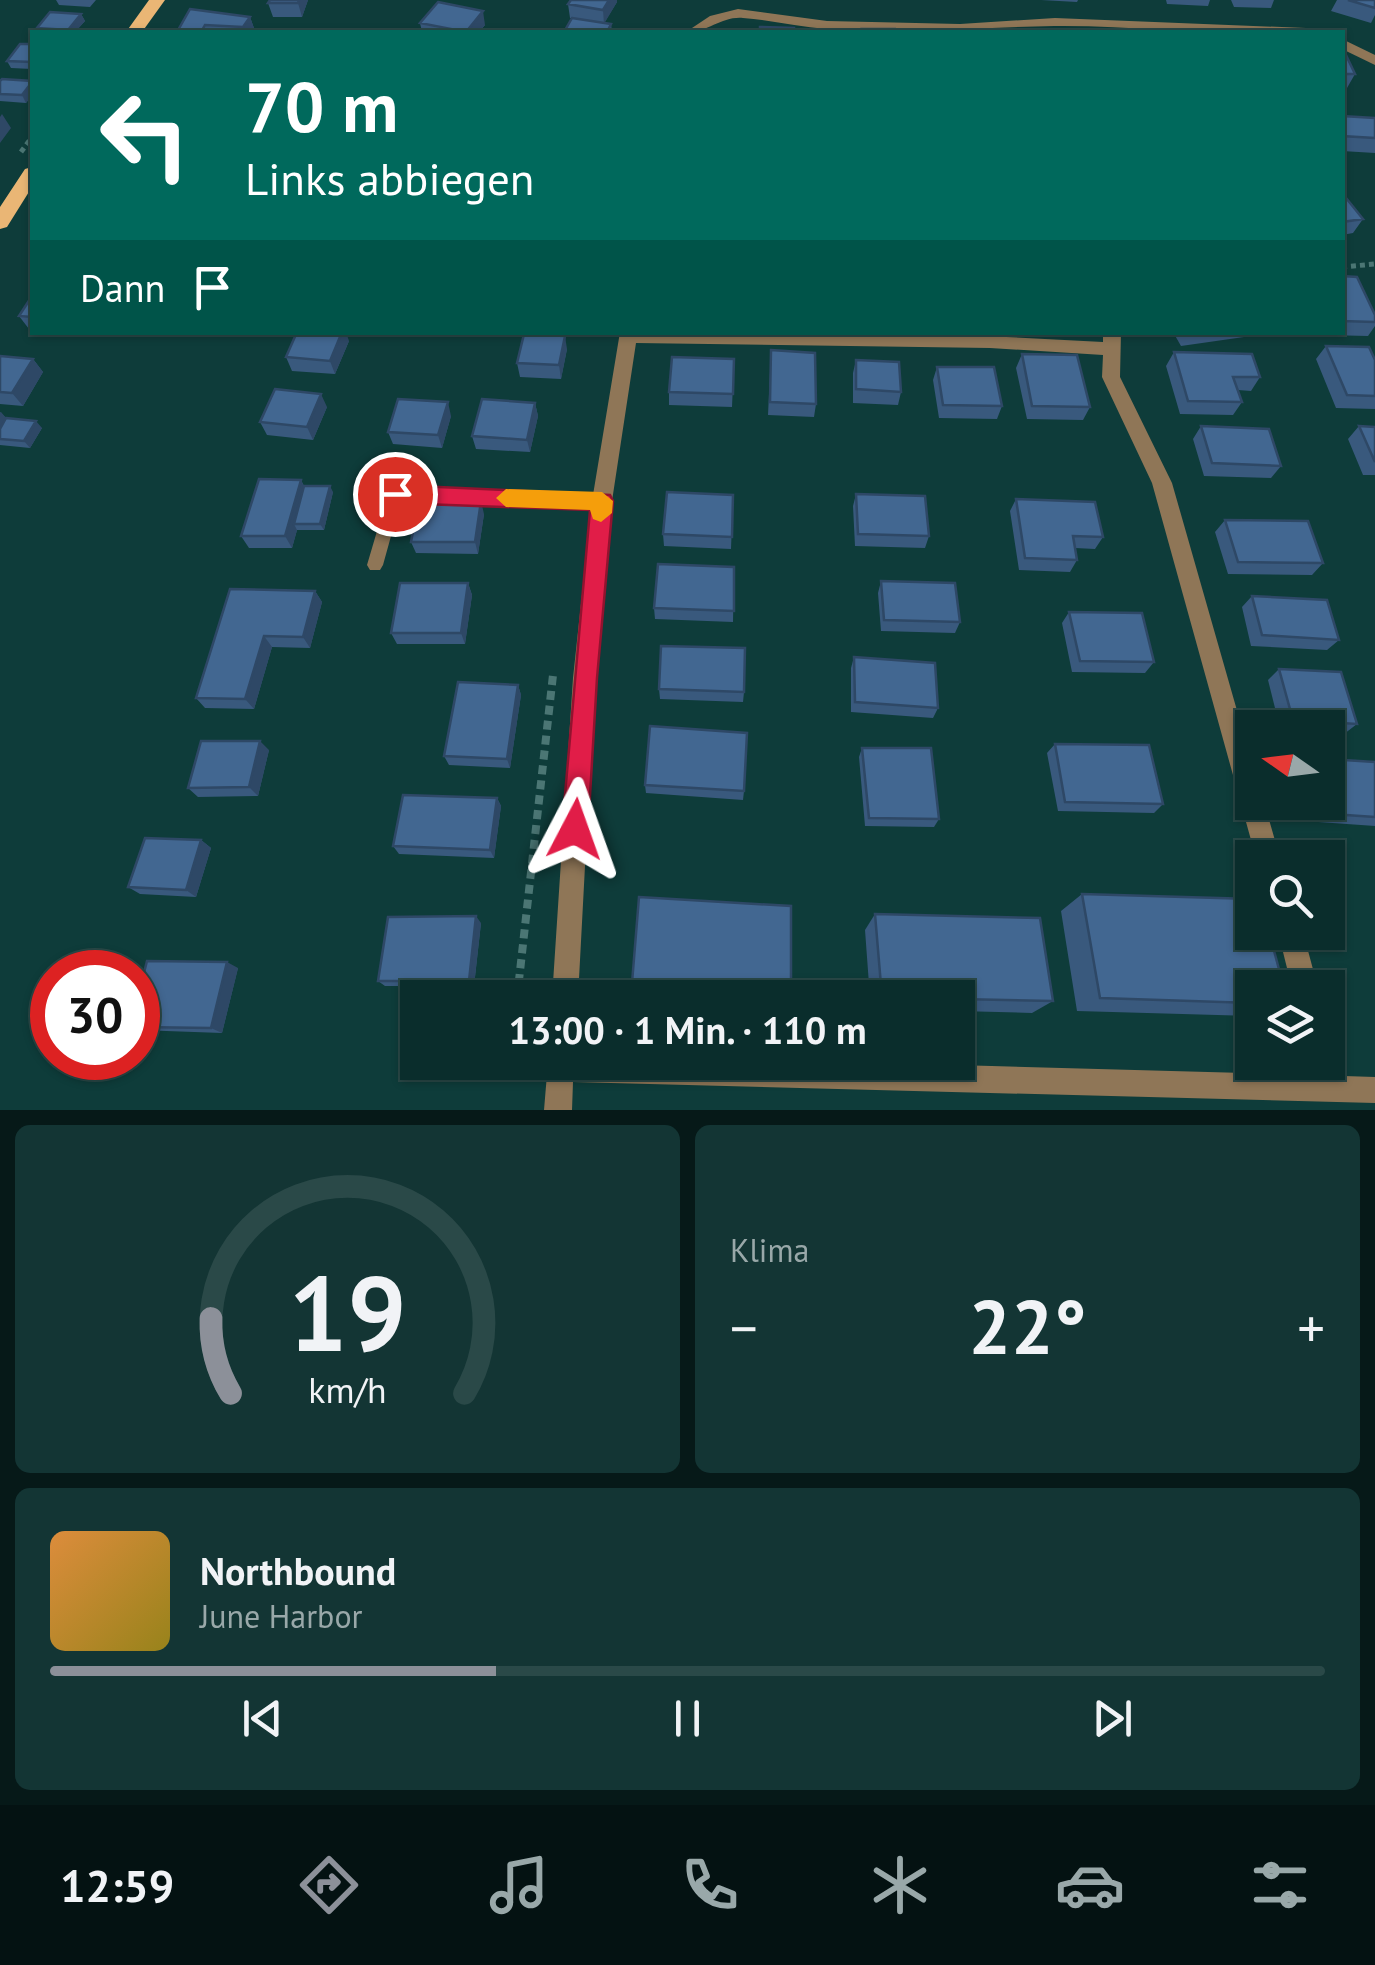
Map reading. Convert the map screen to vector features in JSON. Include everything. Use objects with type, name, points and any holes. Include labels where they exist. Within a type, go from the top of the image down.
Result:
[{"type":"main road","points":[[135,30],[157,0]]},
{"type":"main road","points":[[0,222],[30,176]]},
{"type":"street","points":[[696,30],[738,13],[838,26],[960,28],[1055,22],[1256,30]]},
{"type":"street","points":[[1345,45],[1375,61]]},
{"type":"street","points":[[566,980],[584,678],[602,501],[629,335],[1112,341],[1112,377],[1162,483],[1263,840]]},
{"type":"street","points":[[975,1078],[1375,1090]]},
{"type":"street","points":[[558,1110],[560,1080]]},
{"type":"street","points":[[1332,1080],[1334,1089]]},
{"type":"lane","points":[[375,565],[395,494],[602,501]]},
{"type":"path","points":[[1345,268],[1375,264]]},
{"type":"building","points":[[270,0],[299,0],[268,3]]},
{"type":"building","points":[[571,0],[609,0],[603,10],[568,4]]},
{"type":"building","points":[[1348,0],[1375,0],[1375,8]]},
{"type":"building","points":[[438,2],[483,11],[468,30],[420,23]]},
{"type":"building","points":[[190,9],[250,17],[243,27],[205,25],[202,30],[178,30]]},
{"type":"building","points":[[50,12],[81,14],[68,30],[37,28]]},
{"type":"building","points":[[572,18],[611,24],[608,30],[565,30]]},
{"type":"building","points":[[760,27],[794,28],[794,30]]},
{"type":"building","points":[[20,44],[30,44],[30,62],[7,61]]},
{"type":"building","points":[[1345,53],[1355,74],[1345,74]]},
{"type":"building","points":[[0,81],[30,81],[30,85],[22,95],[0,94]]},
{"type":"building","points":[[1345,116],[1375,118],[1375,138],[1345,136]]},
{"type":"building","points":[[1345,197],[1363,219],[1345,222]]},
{"type":"building","points":[[1345,276],[1357,277],[1375,322],[1345,321]]},
{"type":"building","points":[[30,299],[30,317],[19,316]]},
{"type":"building","points":[[296,335],[341,335],[330,361],[286,357]]},
{"type":"building","points":[[524,335],[565,336],[559,365],[517,363]]},
{"type":"building","points":[[1326,346],[1369,347],[1375,360],[1375,396],[1347,395]]},
{"type":"building","points":[[771,350],[815,353],[816,404],[770,402]]},
{"type":"building","points":[[1174,352],[1252,354],[1260,377],[1233,377],[1242,402],[1188,401]]},
{"type":"building","points":[[1022,354],[1077,355],[1090,407],[1032,406]]},
{"type":"building","points":[[0,356],[33,359],[12,393],[0,392]]},
{"type":"building","points":[[672,357],[734,359],[733,394],[669,392]]},
{"type":"building","points":[[856,360],[899,362],[901,392],[856,389]]},
{"type":"building","points":[[937,367],[994,367],[1002,406],[943,405]]},
{"type":"building","points":[[275,389],[321,394],[307,427],[260,422]]},
{"type":"building","points":[[398,399],[448,402],[438,435],[388,432]]},
{"type":"building","points":[[482,399],[535,403],[527,440],[472,436]]},
{"type":"building","points":[[6,418],[36,421],[24,441],[0,439]]},
{"type":"building","points":[[1201,426],[1269,429],[1281,466],[1212,463]]},
{"type":"building","points":[[1359,426],[1375,427],[1375,462]]},
{"type":"building","points":[[259,479],[301,480],[285,536],[241,536]]},
{"type":"building","points":[[304,486],[330,486],[320,524],[294,524]]},
{"type":"building","points":[[667,492],[733,495],[732,537],[663,534]]},
{"type":"building","points":[[856,494],[925,496],[929,536],[858,534]]},
{"type":"building","points":[[1016,499],[1095,502],[1103,537],[1073,536],[1077,560],[1025,558]]},
{"type":"building","points":[[419,500],[481,501],[475,542],[411,542]]},
{"type":"building","points":[[1225,520],[1308,521],[1323,563],[1238,562]]},
{"type":"building","points":[[658,564],[734,567],[734,611],[654,608]]},
{"type":"building","points":[[881,581],[955,583],[960,622],[884,620]]},
{"type":"building","points":[[400,583],[468,583],[461,633],[391,633]]},
{"type":"building","points":[[230,589],[315,591],[303,637],[264,636],[245,699],[196,698]]},
{"type":"building","points":[[1252,596],[1327,600],[1339,640],[1262,635]]},
{"type":"building","points":[[1069,612],[1142,613],[1154,662],[1080,661]]},
{"type":"building","points":[[661,646],[745,648],[744,692],[659,689]]},
{"type":"building","points":[[854,657],[935,663],[938,708],[855,702]]},
{"type":"building","points":[[1279,669],[1341,672],[1357,724],[1345,723],[1345,710],[1290,710]]},
{"type":"building","points":[[458,682],[518,685],[507,759],[444,756]]},
{"type":"building","points":[[650,726],[747,733],[744,791],[645,785]]},
{"type":"building","points":[[201,741],[260,741],[249,787],[188,788]]},
{"type":"building","points":[[1055,744],[1149,745],[1163,804],[1065,802]]},
{"type":"building","points":[[862,748],[931,748],[939,819],[869,818]]},
{"type":"building","points":[[1345,760],[1375,762],[1375,817],[1345,815]]},
{"type":"building","points":[[403,795],[497,798],[490,850],[393,846]]},
{"type":"building","points":[[145,838],[201,840],[186,890],[128,887]]},
{"type":"building","points":[[1082,894],[1235,898],[1235,950],[1274,950],[1279,970],[1235,970],[1235,1002],[1100,998]]},
{"type":"building","points":[[639,897],[791,906],[791,980],[632,980]]},
{"type":"building","points":[[875,914],[1040,918],[1053,1001],[975,999],[975,980],[881,980]]},
{"type":"building","points":[[476,916],[469,980],[378,981],[388,917]]},
{"type":"building","points":[[160,961],[227,962],[211,1028],[160,1027]]},
{"type":"slow traffic","points":[[506,498],[602,501],[601,513]]},
{"type":"route","points":[[395,494],[602,501],[584,678],[575,829]]}]
